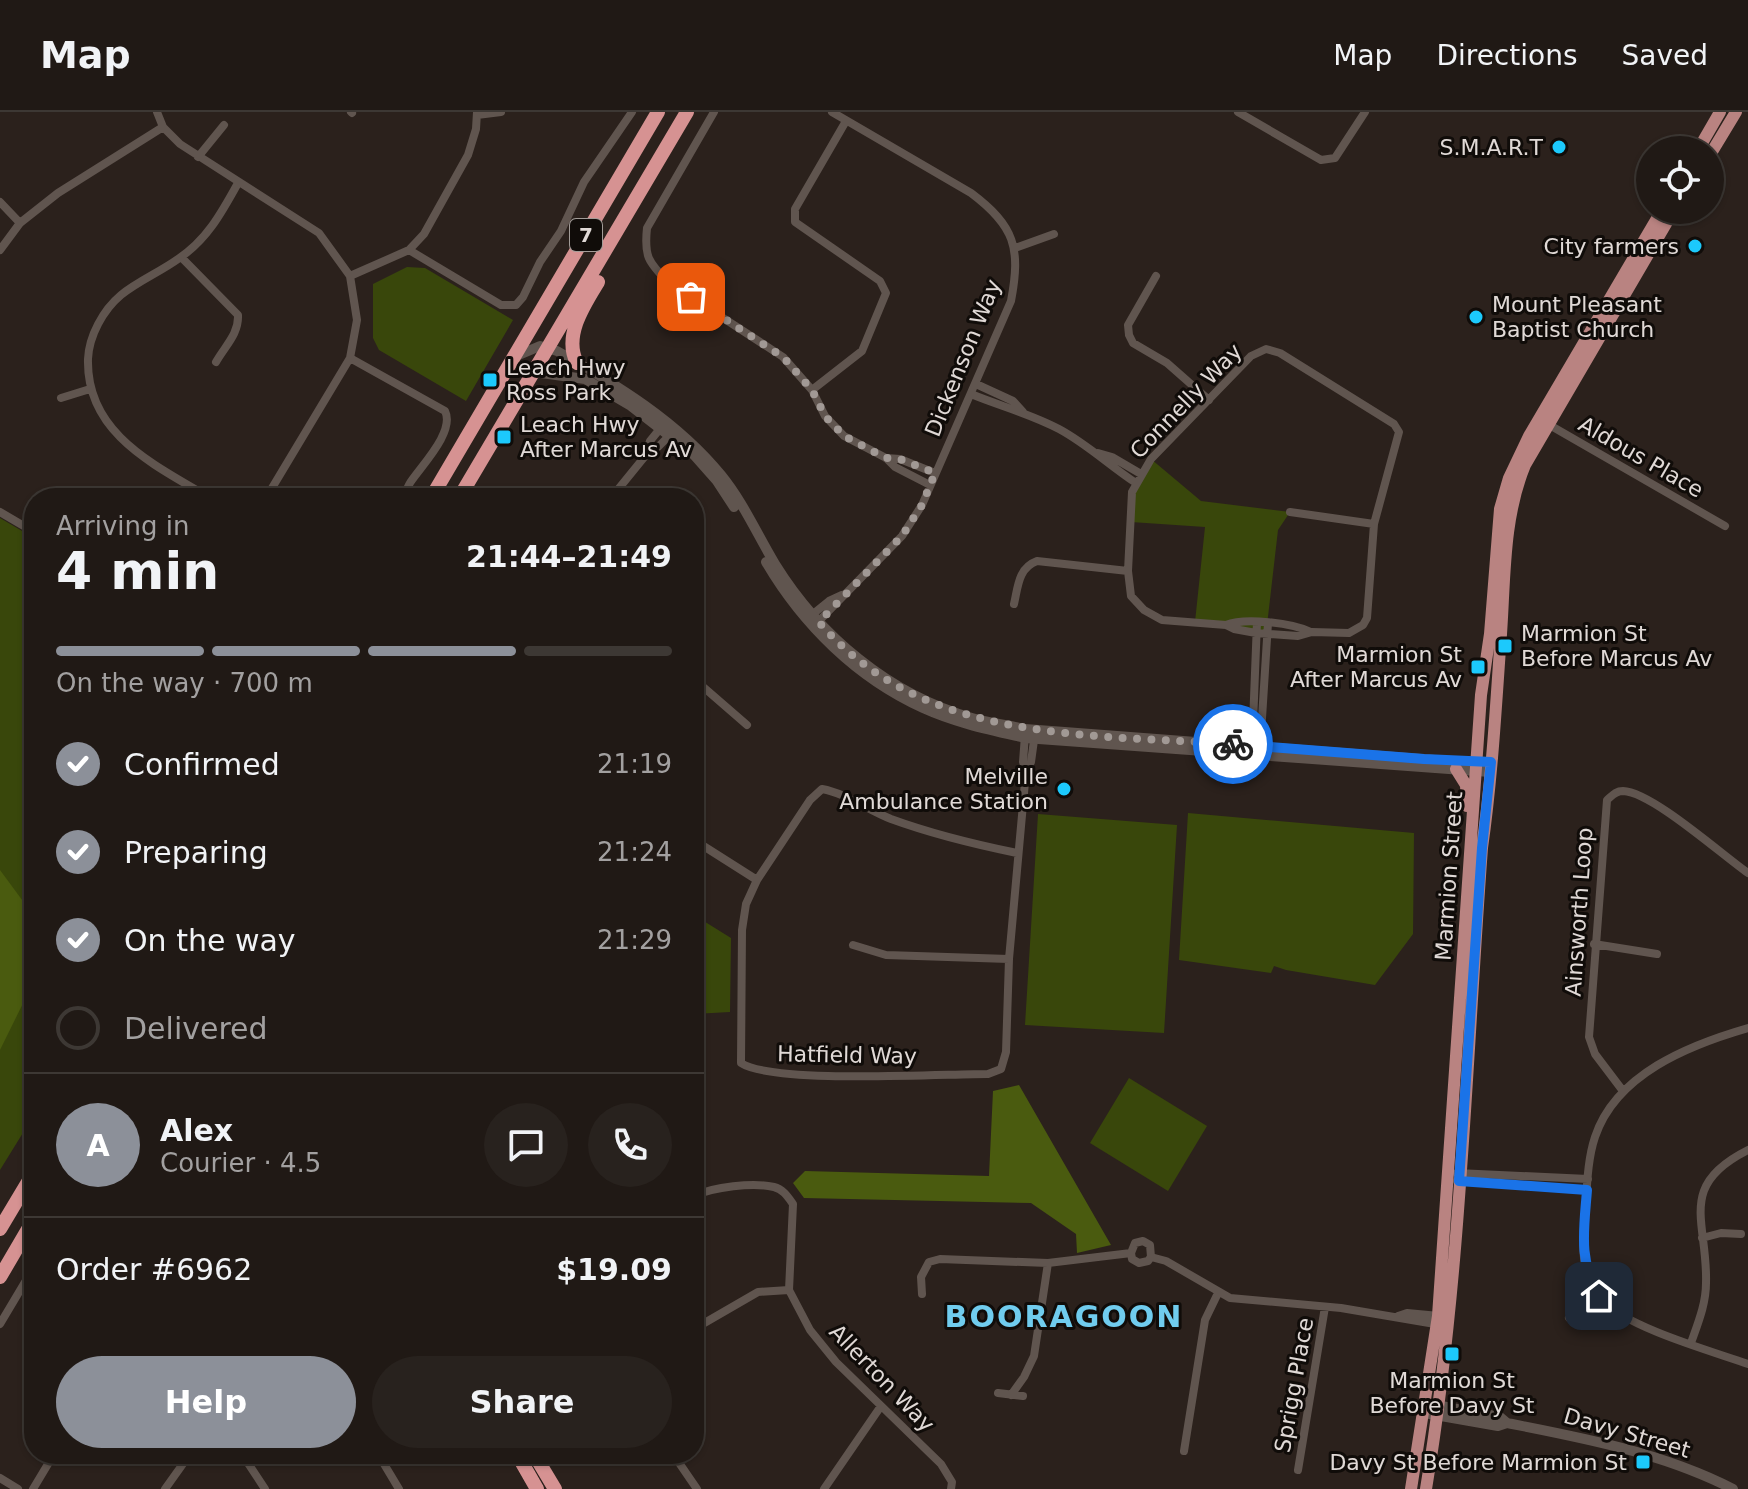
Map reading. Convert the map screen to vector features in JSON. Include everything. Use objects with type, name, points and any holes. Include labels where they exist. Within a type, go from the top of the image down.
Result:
[{"type":"highway","name":"7","points":[[437,488],[658,112]]},
{"type":"highway","name":"7","points":[[465,488],[687,112]]},
{"type":"highway","points":[[577,363],[571,352],[575,328],[624,236],[633,206]]},
{"type":"highway","points":[[0,1229],[24,1189]]},
{"type":"highway","points":[[0,1277],[24,1236]]},
{"type":"highway","points":[[523,1464],[537,1489]]},
{"type":"highway","points":[[540,1464],[555,1489]]},
{"type":"main road","points":[[1706,136],[1720,112]]},
{"type":"main road","points":[[1721,136],[1736,112]]},
{"type":"main road","name":"Marmion Street","points":[[1454,1177],[1470,857],[1484,766],[1509,522],[1522,473],[1543,422],[1654,224]]},
{"type":"main road","name":"Marmion Street","points":[[1543,422],[1665,224]]},
{"type":"main road","name":"Marmion Street","points":[[1426,1489],[1439,1411],[1443,1321],[1480,863],[1484,766]]},
{"type":"main road","points":[[1456,769],[1466,785],[1470,857]]},
{"type":"main road","name":"Marmion Street","points":[[1411,1489],[1443,1321]]},
{"type":"street","points":[[157,112],[163,127],[198,157],[319,233],[350,276],[357,320],[350,358],[272,488]]},
{"type":"street","points":[[350,276],[409,250],[424,234],[468,155],[477,114],[501,112]]},
{"type":"street","points":[[409,250],[501,305],[516,305],[561,231],[584,182],[632,112]]},
{"type":"street","points":[[714,112],[647,228],[645,250],[651,266],[668,282],[783,357],[812,390],[825,416],[844,436],[930,485]]},
{"type":"street","points":[[832,112],[971,193],[1002,221],[1015,248],[1054,234]]},
{"type":"street","points":[[1238,112],[1321,160],[1335,158],[1365,112]]},
{"type":"street","points":[[812,390],[862,351],[886,293],[880,281],[795,222],[795,209],[846,121]]},
{"type":"street","points":[[198,157],[224,125]]},
{"type":"street","points":[[0,250],[20,223],[68,186],[163,127]]},
{"type":"street","points":[[193,488],[145,460],[101,416],[90,389],[89,352],[97,327],[107,310],[121,295],[181,257],[217,221],[238,183]]},
{"type":"street","points":[[0,202],[20,223]]},
{"type":"street","name":"Dickenson Way","points":[[813,621],[829,601],[843,594],[902,536],[922,505],[1011,301],[1017,269],[1015,248]]},
{"type":"street","points":[[181,257],[238,315],[235,333],[216,362]]},
{"type":"street","points":[[1156,276],[1128,325],[1129,335],[1133,343],[1167,363],[1209,400]]},
{"type":"street","points":[[514,357],[540,346],[548,348],[577,363],[668,428],[722,477],[813,621],[873,671],[927,701],[1030,734],[1484,766]]},
{"type":"street","name":"Connelly Way","points":[[1266,349],[1280,353],[1394,424],[1399,432],[1374,524],[1367,618],[1363,625],[1349,633],[1266,634],[1226,625],[1162,620],[1144,610],[1131,596],[1128,571],[1132,492],[1141,474],[1151,459],[1251,356],[1266,349]]},
{"type":"street","points":[[350,358],[445,411],[448,416],[447,427],[423,469],[407,488]]},
{"type":"street","points":[[534,372],[585,379],[668,428]]},
{"type":"street","points":[[976,384],[1013,401],[1024,413]]},
{"type":"street","points":[[61,398],[90,389]]},
{"type":"street","points":[[971,394],[1059,428],[1136,483]]},
{"type":"street","name":"Aldous Place","points":[[1543,422],[1725,526]]},
{"type":"street","points":[[619,488],[646,455],[658,447],[668,428]]},
{"type":"street","points":[[1097,453],[1112,457],[1141,474]]},
{"type":"street","points":[[886,458],[900,459],[935,473]]},
{"type":"street","points":[[0,512],[24,526]]},
{"type":"street","points":[[1290,512],[1374,524]]},
{"type":"street","points":[[1014,604],[1021,572],[1028,564],[1037,561],[1128,571]]},
{"type":"street","name":"Connelly Way","points":[[1226,625],[1236,620],[1298,626],[1312,632]]},
{"type":"street","points":[[1256,750],[1257,622]]},
{"type":"street","points":[[1256,750],[1268,623]]},
{"type":"street","points":[[704,688],[747,725]]},
{"type":"street","name":"Hatfield Way","points":[[1017,853],[944,838],[822,789],[810,800],[757,880],[746,904],[742,930],[741,1063],[750,1069],[810,1075],[988,1074],[1001,1069],[1006,1052],[1017,853],[1026,771],[1031,762],[1030,734]]},
{"type":"street","points":[[1256,750],[1456,769],[1484,766]]},
{"type":"street","name":"Ainsworth Loop","points":[[1623,1091],[1595,1054],[1589,1037],[1607,800],[1617,792],[1626,791],[1659,807],[1748,873]]},
{"type":"street","points":[[704,846],[757,880]]},
{"type":"street","points":[[1594,944],[1657,954]]},
{"type":"street","points":[[853,945],[886,955],[1009,959]]},
{"type":"street","points":[[1748,1028],[1723,1035],[1679,1055],[1644,1073],[1623,1091],[1599,1126],[1592,1147],[1583,1254],[1588,1274],[1599,1296],[1624,1317],[1748,1364]]},
{"type":"street","points":[[1691,1343],[1705,1297],[1706,1273],[1699,1212],[1704,1191],[1725,1162],[1748,1150]]},
{"type":"street","points":[[1454,1177],[1588,1179]]},
{"type":"street","points":[[1454,1177],[1587,1190]]},
{"type":"street","points":[[704,1194],[734,1186],[774,1187],[787,1195],[793,1204],[789,1290],[758,1292],[704,1323]]},
{"type":"street","points":[[1702,1238],[1721,1233],[1741,1234]]},
{"type":"street","points":[[1143,1241],[1150,1245],[1151,1257],[1148,1261],[1139,1263],[1132,1259],[1131,1253],[1135,1243],[1143,1241]]},
{"type":"street","points":[[922,1294],[921,1277],[929,1262],[940,1259],[1048,1263],[1131,1253]]},
{"type":"street","points":[[1151,1257],[1166,1261],[1230,1298],[1443,1321]]},
{"type":"street","points":[[1011,1395],[1034,1356],[1048,1263]]},
{"type":"street","points":[[0,1324],[24,1284]]},
{"type":"street","name":"Allerton Way","points":[[789,1290],[810,1330],[836,1362],[941,1464],[952,1482],[951,1489]]},
{"type":"street","points":[[1184,1451],[1205,1320],[1218,1293]]},
{"type":"street","points":[[1569,1318],[1599,1296]]},
{"type":"street","name":"Sprigg Place","points":[[1298,1470],[1325,1307]]},
{"type":"street","points":[[998,1393],[1023,1396]]},
{"type":"street","points":[[824,1489],[881,1406]]},
{"type":"street","name":"Davy Street","points":[[1425,1408],[1500,1417],[1507,1423],[1601,1441],[1667,1462],[1733,1489]]},
{"type":"street","points":[[33,1489],[48,1464]]},
{"type":"street","points":[[165,1489],[183,1464]]},
{"type":"street","points":[[249,1464],[265,1489]]},
{"type":"street","points":[[384,1464],[399,1489]]},
{"type":"street","points":[[680,1464],[697,1489]]},
{"type":"street","points":[[0,1478],[18,1489]]},
{"type":"green space","points":[[407,267],[425,268],[513,320],[466,401],[379,350],[373,338],[373,284]]},
{"type":"green space","points":[[1151,459],[1201,501],[1290,512],[1278,530],[1266,634],[1195,622],[1205,527],[1131,522],[1132,492]]},
{"type":"green space","points":[[0,518],[24,532],[24,1131],[0,1170]]},
{"type":"green space","points":[[1188,813],[1414,833],[1413,934],[1375,985],[1274,966],[1271,973],[1179,960]]},
{"type":"green space","points":[[1038,814],[1177,825],[1164,1033],[1025,1025]]},
{"type":"green space","points":[[0,870],[24,903],[24,1001],[0,1050]]},
{"type":"green space","points":[[704,921],[731,938],[730,1012],[704,1013]]},
{"type":"green space","points":[[1129,1078],[1207,1126],[1168,1191],[1090,1143]]},
{"type":"green space","points":[[1019,1085],[1111,1245],[1077,1253],[1076,1234],[1031,1203],[804,1198],[793,1183],[805,1171],[989,1176],[993,1091]]},
{"type":"way so far","points":[[691,297],[783,357],[812,390],[825,416],[844,436],[886,458],[900,459],[935,473],[922,505],[902,536],[819,622],[873,671],[927,701],[970,717],[1025,729],[1233,744]]},
{"type":"place","name":"S.M.A.R.T","points":[[1559,147]]},
{"type":"place","name":"City farmers","points":[[1695,246]]},
{"type":"place","name":"Mount Pleasant Baptist Church","points":[[1476,317]]},
{"type":"place","name":"Leach Hwy Ross Park","points":[[490,380]]},
{"type":"place","name":"Leach Hwy After Marcus Av","points":[[504,437]]},
{"type":"place","name":"Marmion St Before Marcus Av","points":[[1505,646]]},
{"type":"place","name":"Marmion St After Marcus Av","points":[[1478,667]]},
{"type":"place","name":"Melville Ambulance Station","points":[[1064,789]]},
{"type":"place","name":"Marmion St Before Davy St","points":[[1452,1354]]},
{"type":"place","name":"Davy St Before Marmion St","points":[[1643,1462]]},
{"type":"district","name":"BOORAGOON","points":[[1064,1316]]},
{"type":"route","points":[[1233,744],[1491,762],[1482,848],[1459,1181],[1587,1190],[1583,1254],[1588,1274],[1599,1296]]}]
